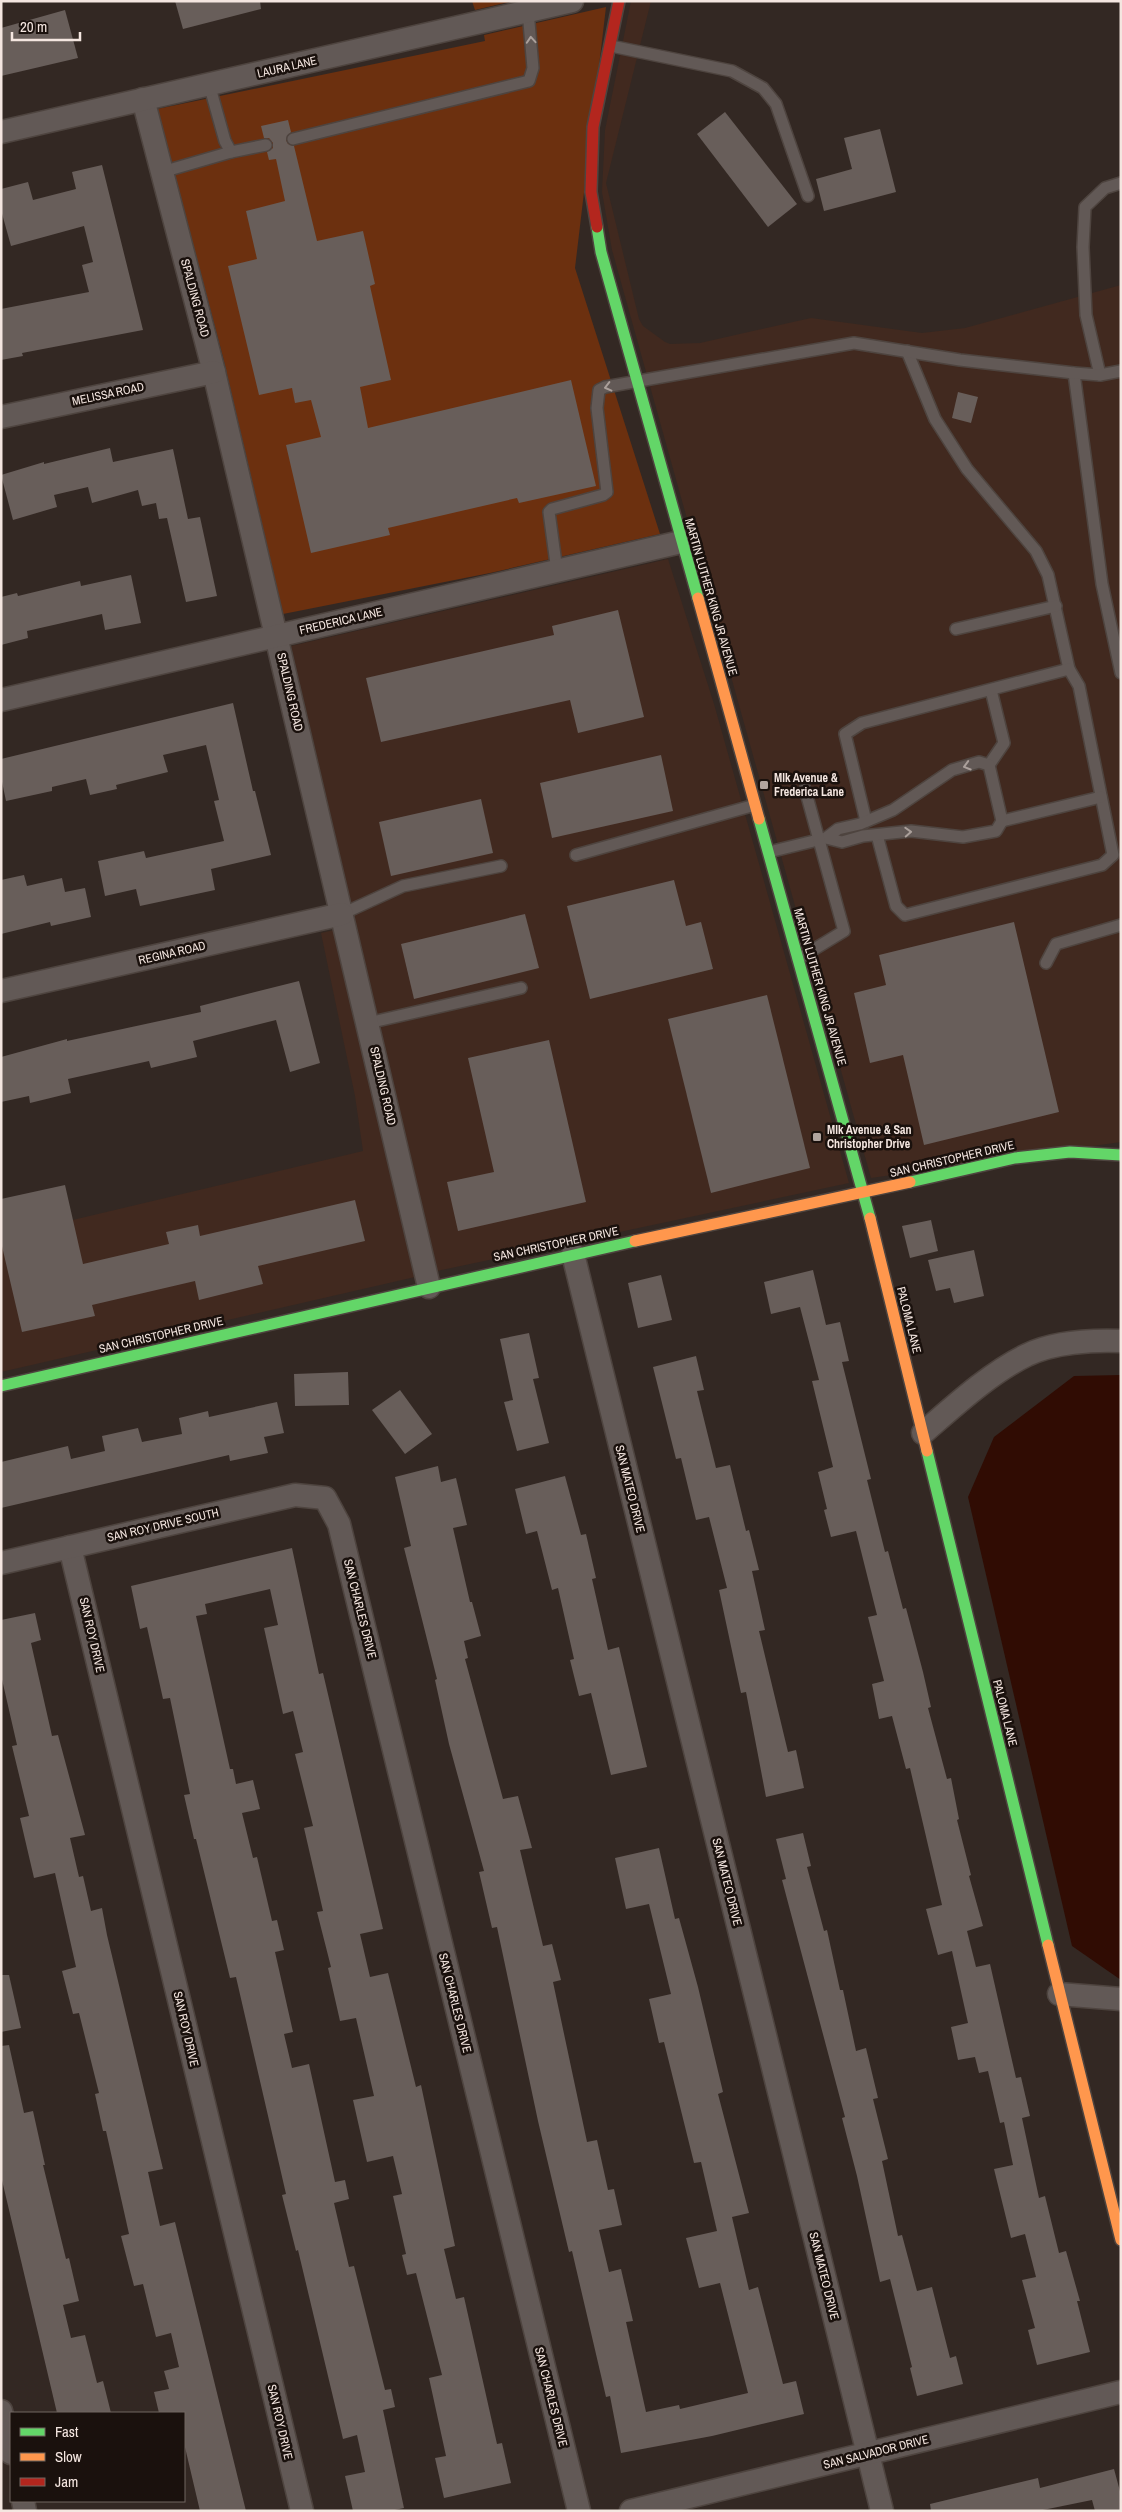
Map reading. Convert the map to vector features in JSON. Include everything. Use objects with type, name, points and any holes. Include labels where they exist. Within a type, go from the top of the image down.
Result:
[{"type":"street","name":"LAURA LANE","points":[[1,132],[572,1]]},
{"type":"street","name":"MARTIN LUTHER KING JR AVENUE","points":[[619,1],[593,128],[590,192],[601,252],[864,1193]]},
{"type":"street","name":"SPALDING ROAD","points":[[143,99],[214,372],[429,1287]]},
{"type":"street","name":"MELISSA ROAD","points":[[1,417],[214,372]]},
{"type":"street","name":"FREDERICA LANE","points":[[1,700],[681,542]]},
{"type":"street","name":"REGINA ROAD","points":[[1,992],[342,914]]},
{"type":"street","name":"SAN CHRISTOPHER DRIVE","points":[[1,1386],[573,1254],[864,1193],[1015,1158],[1070,1152],[1121,1155]]},
{"type":"street","name":"PALOMA LANE","points":[[864,1193],[1059,1994],[1121,2240]]},
{"type":"street","name":"SAN MATEO DRIVE","points":[[573,1254],[882,2511]]},
{"type":"street","points":[[923,1433],[971,1392],[1028,1354],[1084,1340],[1121,1341]]},
{"type":"street","name":"SAN ROY DRIVE SOUTH","points":[[1,1563],[295,1495],[326,1498]]},
{"type":"street","name":"SAN CHARLES DRIVE","points":[[326,1498],[339,1524],[578,2511]]},
{"type":"street","name":"SAN ROY DRIVE","points":[[70,1546],[302,2511]]},
{"type":"street","points":[[1059,1994],[1121,1999]]},
{"type":"street","name":"SAN SALVADOR DRIVE","points":[[632,2511],[1121,2392]]},
{"type":"street","points":[[1,2411],[10,2449]]},
{"type":"lane","points":[[293,139],[529,81],[534,68],[528,11]]},
{"type":"lane","points":[[611,46],[732,71],[763,88],[776,104],[808,196]]},
{"type":"lane","points":[[209,84],[225,141],[231,152]]},
{"type":"lane","points":[[162,172],[231,152],[266,145]]},
{"type":"lane","points":[[1100,375],[1086,315],[1082,247],[1085,207],[1105,188],[1121,183]]},
{"type":"lane","points":[[557,571],[549,512],[608,492],[597,408],[598,394],[601,388],[854,343],[960,360],[1074,373],[1100,375],[1121,371]]},
{"type":"lane","points":[[877,835],[896,906],[905,915],[1102,865],[1113,855],[1079,686],[1070,669],[1048,575],[1036,551],[967,469],[935,419],[907,351]]},
{"type":"lane","points":[[1074,373],[1102,584],[1121,673]]},
{"type":"lane","points":[[956,629],[1056,606]]},
{"type":"lane","points":[[866,821],[845,734],[862,723],[1070,669]]},
{"type":"lane","points":[[991,690],[1004,743],[989,765],[1002,821]]},
{"type":"lane","points":[[768,852],[823,838],[838,829],[866,821],[893,810],[952,770],[979,762],[989,765]]},
{"type":"lane","points":[[798,959],[844,930],[823,838],[805,789]]},
{"type":"lane","points":[[823,838],[842,842],[911,831],[963,837],[996,830],[1002,821],[1101,797]]},
{"type":"lane","points":[[576,855],[755,805]]},
{"type":"lane","points":[[342,914],[403,886],[501,866]]},
{"type":"lane","points":[[1046,963],[1056,944],[1121,925]]},
{"type":"lane","points":[[368,1023],[521,988]]},
{"type":"shaded area","points":[[472,1],[513,1],[475,10]]},
{"type":"shaded area","points":[[631,1],[651,1],[606,183],[639,319],[643,326],[665,342],[670,344],[700,343],[811,318],[922,333],[965,328],[1121,285],[1121,1142],[871,1178],[612,250],[602,192],[605,130]]},
{"type":"shaded area","points":[[606,7],[575,268],[660,534],[490,573],[283,614],[223,357],[157,109],[485,41],[484,35]]},
{"type":"shaded area","points":[[668,559],[714,704],[849,1183],[437,1271],[291,646]]},
{"type":"shaded area","points":[[334,930],[415,1277],[1,1372],[1,1237],[363,1151],[355,1096],[321,933]]},
{"type":"shaded area","points":[[1121,1375],[1121,1980],[1072,1946],[968,1497],[994,1437],[1074,1376]]},
{"type":"building","points":[[175,1],[260,1],[261,9],[183,29]]},
{"type":"building","points":[[65,10],[78,58],[1,76],[1,28]]},
{"type":"building","points":[[725,112],[797,204],[768,227],[697,134]]},
{"type":"building","points":[[288,120],[291,132],[286,140],[288,144],[294,146],[317,241],[363,231],[375,284],[370,286],[391,380],[360,387],[368,428],[571,380],[596,486],[519,503],[517,498],[388,528],[390,535],[311,553],[286,445],[321,437],[311,400],[295,403],[292,388],[259,395],[228,266],[257,259],[246,211],[285,201],[276,159],[269,160],[267,152],[273,148],[273,143],[269,138],[264,138],[261,126]]},
{"type":"building","points":[[880,129],[896,192],[824,211],[816,179],[852,169],[844,138]]},
{"type":"building","points":[[102,165],[143,330],[22,353],[23,356],[1,360],[1,309],[89,292],[82,265],[93,262],[84,226],[11,246],[1,210],[1,189],[28,182],[33,200],[76,189],[72,172]]},
{"type":"building","points":[[958,392],[978,397],[971,423],[952,418]]},
{"type":"building","points":[[110,448],[113,462],[173,449],[188,519],[200,517],[217,596],[186,602],[167,518],[159,519],[156,503],[142,506],[138,490],[92,503],[88,487],[54,495],[57,507],[13,520],[1,475],[44,462],[44,464]]},
{"type":"building","points":[[131,575],[141,623],[105,630],[102,614],[27,631],[28,638],[1,645],[1,597],[17,593],[18,596],[80,581],[81,586]]},
{"type":"building","points":[[618,610],[644,717],[578,733],[570,700],[381,742],[366,678],[554,635],[552,626]]},
{"type":"building","points":[[233,703],[253,791],[255,791],[271,855],[211,869],[215,890],[140,906],[136,889],[105,896],[98,861],[144,851],[146,858],[224,841],[214,801],[219,800],[206,745],[163,755],[168,772],[116,785],[117,789],[90,795],[86,779],[52,787],[52,791],[6,801],[1,777],[1,759]]},
{"type":"building","points":[[661,755],[673,811],[552,838],[540,783]]},
{"type":"building","points":[[481,799],[493,853],[391,876],[379,822]]},
{"type":"building","points":[[24,875],[27,886],[62,878],[65,892],[85,888],[91,917],[51,926],[50,922],[1,934],[1,880]]},
{"type":"building","points":[[674,880],[686,926],[701,922],[713,969],[590,999],[567,906]]},
{"type":"building","points":[[525,914],[539,968],[414,999],[401,944]]},
{"type":"building","points":[[1014,922],[1059,1112],[924,1145],[903,1055],[870,1063],[854,993],[886,985],[879,955]]},
{"type":"building","points":[[299,981],[320,1063],[290,1072],[276,1020],[193,1041],[197,1057],[151,1068],[149,1061],[68,1079],[71,1093],[30,1103],[29,1096],[1,1102],[1,1057],[67,1039],[67,1041],[201,1012],[200,1006]]},
{"type":"building","points":[[767,995],[810,1168],[711,1193],[668,1019]]},
{"type":"building","points":[[549,1040],[586,1202],[458,1231],[447,1182],[494,1172],[468,1058]]},
{"type":"building","points":[[65,1185],[83,1264],[169,1244],[166,1232],[198,1225],[200,1236],[355,1200],[365,1241],[258,1266],[263,1284],[199,1300],[195,1281],[92,1305],[95,1316],[22,1332],[1,1242],[1,1199]]},
{"type":"building","points":[[931,1220],[938,1251],[910,1258],[902,1226]]},
{"type":"building","points":[[974,1250],[984,1296],[954,1303],[950,1288],[936,1291],[928,1260]]},
{"type":"building","points":[[813,1270],[826,1325],[840,1322],[849,1361],[842,1362],[871,1479],[867,1480],[885,1552],[888,1551],[903,1609],[906,1608],[931,1707],[928,1708],[947,1779],[951,1778],[959,1819],[957,1820],[971,1875],[969,1876],[983,1926],[967,1931],[976,1967],[990,1964],[1016,2078],[1021,2077],[1030,2116],[1022,2118],[1039,2198],[1045,2196],[1059,2253],[1066,2251],[1080,2301],[1077,2301],[1090,2352],[1037,2365],[1028,2330],[1035,2328],[1022,2280],[1036,2277],[1025,2234],[1011,2238],[994,2169],[1013,2165],[1004,2122],[1000,2123],[988,2071],[979,2073],[975,2057],[958,2060],[951,2027],[968,2023],[952,1951],[938,1955],[926,1909],[942,1905],[910,1768],[906,1769],[892,1716],[879,1719],[872,1684],[884,1681],[868,1617],[877,1615],[856,1531],[831,1537],[824,1510],[827,1509],[818,1472],[833,1467],[812,1381],[819,1380],[800,1307],[771,1314],[764,1282]]},
{"type":"building","points":[[661,1275],[672,1320],[638,1328],[628,1283]]},
{"type":"building","points":[[529,1333],[539,1378],[533,1379],[549,1443],[517,1451],[504,1402],[513,1400],[500,1339]]},
{"type":"building","points":[[696,1356],[704,1390],[697,1391],[716,1468],[730,1465],[746,1531],[749,1530],[759,1570],[752,1571],[765,1630],[759,1631],[788,1752],[796,1750],[804,1788],[766,1797],[746,1692],[741,1693],[719,1590],[727,1588],[709,1517],[696,1520],[681,1458],[676,1459],[653,1367]]},
{"type":"building","points":[[348,1372],[349,1405],[295,1406],[294,1374]]},
{"type":"building","points":[[400,1390],[432,1434],[405,1454],[372,1410]]},
{"type":"building","points":[[277,1402],[284,1433],[264,1437],[268,1453],[230,1461],[229,1455],[1,1508],[1,1462],[68,1446],[71,1459],[105,1451],[102,1436],[138,1428],[142,1442],[182,1434],[179,1418],[208,1411],[209,1417]]},
{"type":"building","points":[[438,1466],[441,1482],[456,1478],[467,1525],[453,1528],[470,1602],[472,1602],[481,1636],[464,1641],[468,1658],[465,1659],[503,1799],[518,1796],[532,1848],[520,1850],[543,1946],[552,1944],[561,1980],[553,1982],[587,2142],[597,2140],[608,2190],[614,2189],[622,2225],[599,2230],[609,2272],[621,2269],[633,2321],[626,2322],[646,2412],[679,2405],[680,2409],[748,2393],[720,2283],[699,2288],[686,2238],[717,2231],[701,2162],[694,2163],[664,2042],[659,2043],[649,1999],[671,1994],[649,1904],[626,1909],[615,1858],[659,1848],[675,1919],[679,1918],[698,1987],[723,2092],[718,2094],[749,2213],[732,2217],[749,2290],[758,2287],[783,2384],[796,2381],[804,2414],[712,2436],[621,2453],[610,2396],[606,2397],[572,2251],[569,2252],[538,2121],[497,1927],[492,1928],[479,1872],[484,1871],[449,1744],[435,1680],[437,1679],[404,1548],[411,1546],[395,1477]]},
{"type":"building","points":[[565,1476],[581,1535],[586,1534],[596,1578],[592,1579],[608,1650],[619,1647],[647,1767],[611,1775],[591,1693],[579,1696],[570,1660],[574,1659],[558,1588],[552,1590],[537,1531],[526,1534],[515,1489]]},
{"type":"building","points":[[292,1548],[319,1674],[323,1673],[383,1929],[360,1934],[370,1977],[388,1973],[416,2087],[421,2085],[455,2246],[444,2249],[456,2299],[464,2297],[497,2444],[502,2443],[511,2483],[444,2498],[435,2458],[446,2456],[429,2378],[442,2375],[416,2273],[407,2275],[402,2255],[406,2254],[393,2196],[402,2194],[393,2156],[367,2162],[353,2100],[374,2096],[356,2018],[340,2021],[328,1968],[331,1967],[317,1912],[323,1911],[304,1828],[313,1826],[295,1754],[303,1752],[293,1711],[283,1714],[264,1628],[278,1625],[270,1589],[205,1604],[207,1614],[196,1616],[230,1769],[233,1769],[236,1784],[253,1780],[260,1809],[242,1813],[253,1858],[257,1857],[272,1921],[277,1920],[284,1950],[275,1952],[293,2032],[284,2034],[292,2068],[309,2064],[335,2182],[345,2180],[349,2199],[334,2203],[349,2267],[354,2266],[385,2390],[391,2389],[395,2407],[383,2410],[404,2508],[390,2511],[353,2511],[345,2476],[365,2472],[357,2435],[343,2439],[298,2250],[296,2251],[282,2195],[286,2194],[236,1977],[230,1978],[196,1839],[194,1839],[184,1795],[190,1794],[170,1698],[163,1699],[147,1627],[140,1629],[131,1586]]},
{"type":"building","points":[[35,1613],[41,1640],[31,1643],[52,1736],[58,1735],[85,1835],[70,1838],[79,1877],[83,1876],[91,1911],[102,1908],[163,2169],[148,2172],[160,2226],[175,2222],[246,2511],[200,2511],[185,2447],[185,2412],[159,2412],[154,2392],[169,2389],[164,2371],[179,2367],[171,2333],[156,2337],[143,2284],[134,2286],[121,2236],[129,2234],[106,2131],[103,2131],[95,2094],[99,2093],[79,2013],[73,2014],[62,1971],[76,1967],[55,1873],[34,1878],[20,1818],[29,1816],[12,1746],[17,1745],[1,1675],[1,1620]]},
{"type":"building","points":[[803,1833],[811,1866],[807,1867],[824,1931],[827,1930],[840,1990],[843,1990],[856,2051],[866,2048],[878,2098],[873,2099],[888,2159],[882,2161],[898,2236],[902,2235],[917,2291],[932,2287],[950,2358],[956,2356],[963,2384],[917,2396],[910,2368],[912,2367],[890,2279],[880,2282],[857,2176],[842,2118],[845,2117],[782,1880],[786,1879],[776,1839]]},
{"type":"building","points":[[1,1975],[9,1975],[21,2028],[1,2032]]},
{"type":"building","points":[[9,2045],[24,2113],[33,2111],[45,2165],[43,2165],[66,2259],[69,2258],[79,2301],[63,2305],[71,2338],[85,2335],[97,2383],[103,2381],[111,2412],[57,2412],[1,2176],[1,2046]]},
{"type":"building","points":[[1114,2469],[1121,2495],[1121,2511],[1095,2511],[1092,2500],[1038,2511],[931,2511],[930,2504],[1038,2478],[1040,2488]]},
{"type":"traffic: fast","points":[[597,227],[601,252],[698,598]]},
{"type":"traffic: fast","points":[[759,819],[870,1218]]},
{"type":"traffic: fast","points":[[910,1182],[1015,1158],[1070,1152],[1121,1155]]},
{"type":"traffic: fast","points":[[1,1386],[635,1241]]},
{"type":"traffic: fast","points":[[927,1451],[1048,1945]]},
{"type":"traffic: slow","points":[[698,598],[759,819]]},
{"type":"traffic: slow","points":[[635,1241],[910,1182]]},
{"type":"traffic: slow","points":[[870,1218],[927,1451]]},
{"type":"traffic: slow","points":[[1048,1945],[1121,2240]]},
{"type":"traffic: jam","points":[[597,227],[591,192],[593,127],[619,1]]},
{"type":"place","name":"Mlk Avenue & Frederica Lane","points":[[764,785]]},
{"type":"place","name":"Mlk Avenue & San Christopher Drive","points":[[817,1137]]}]
